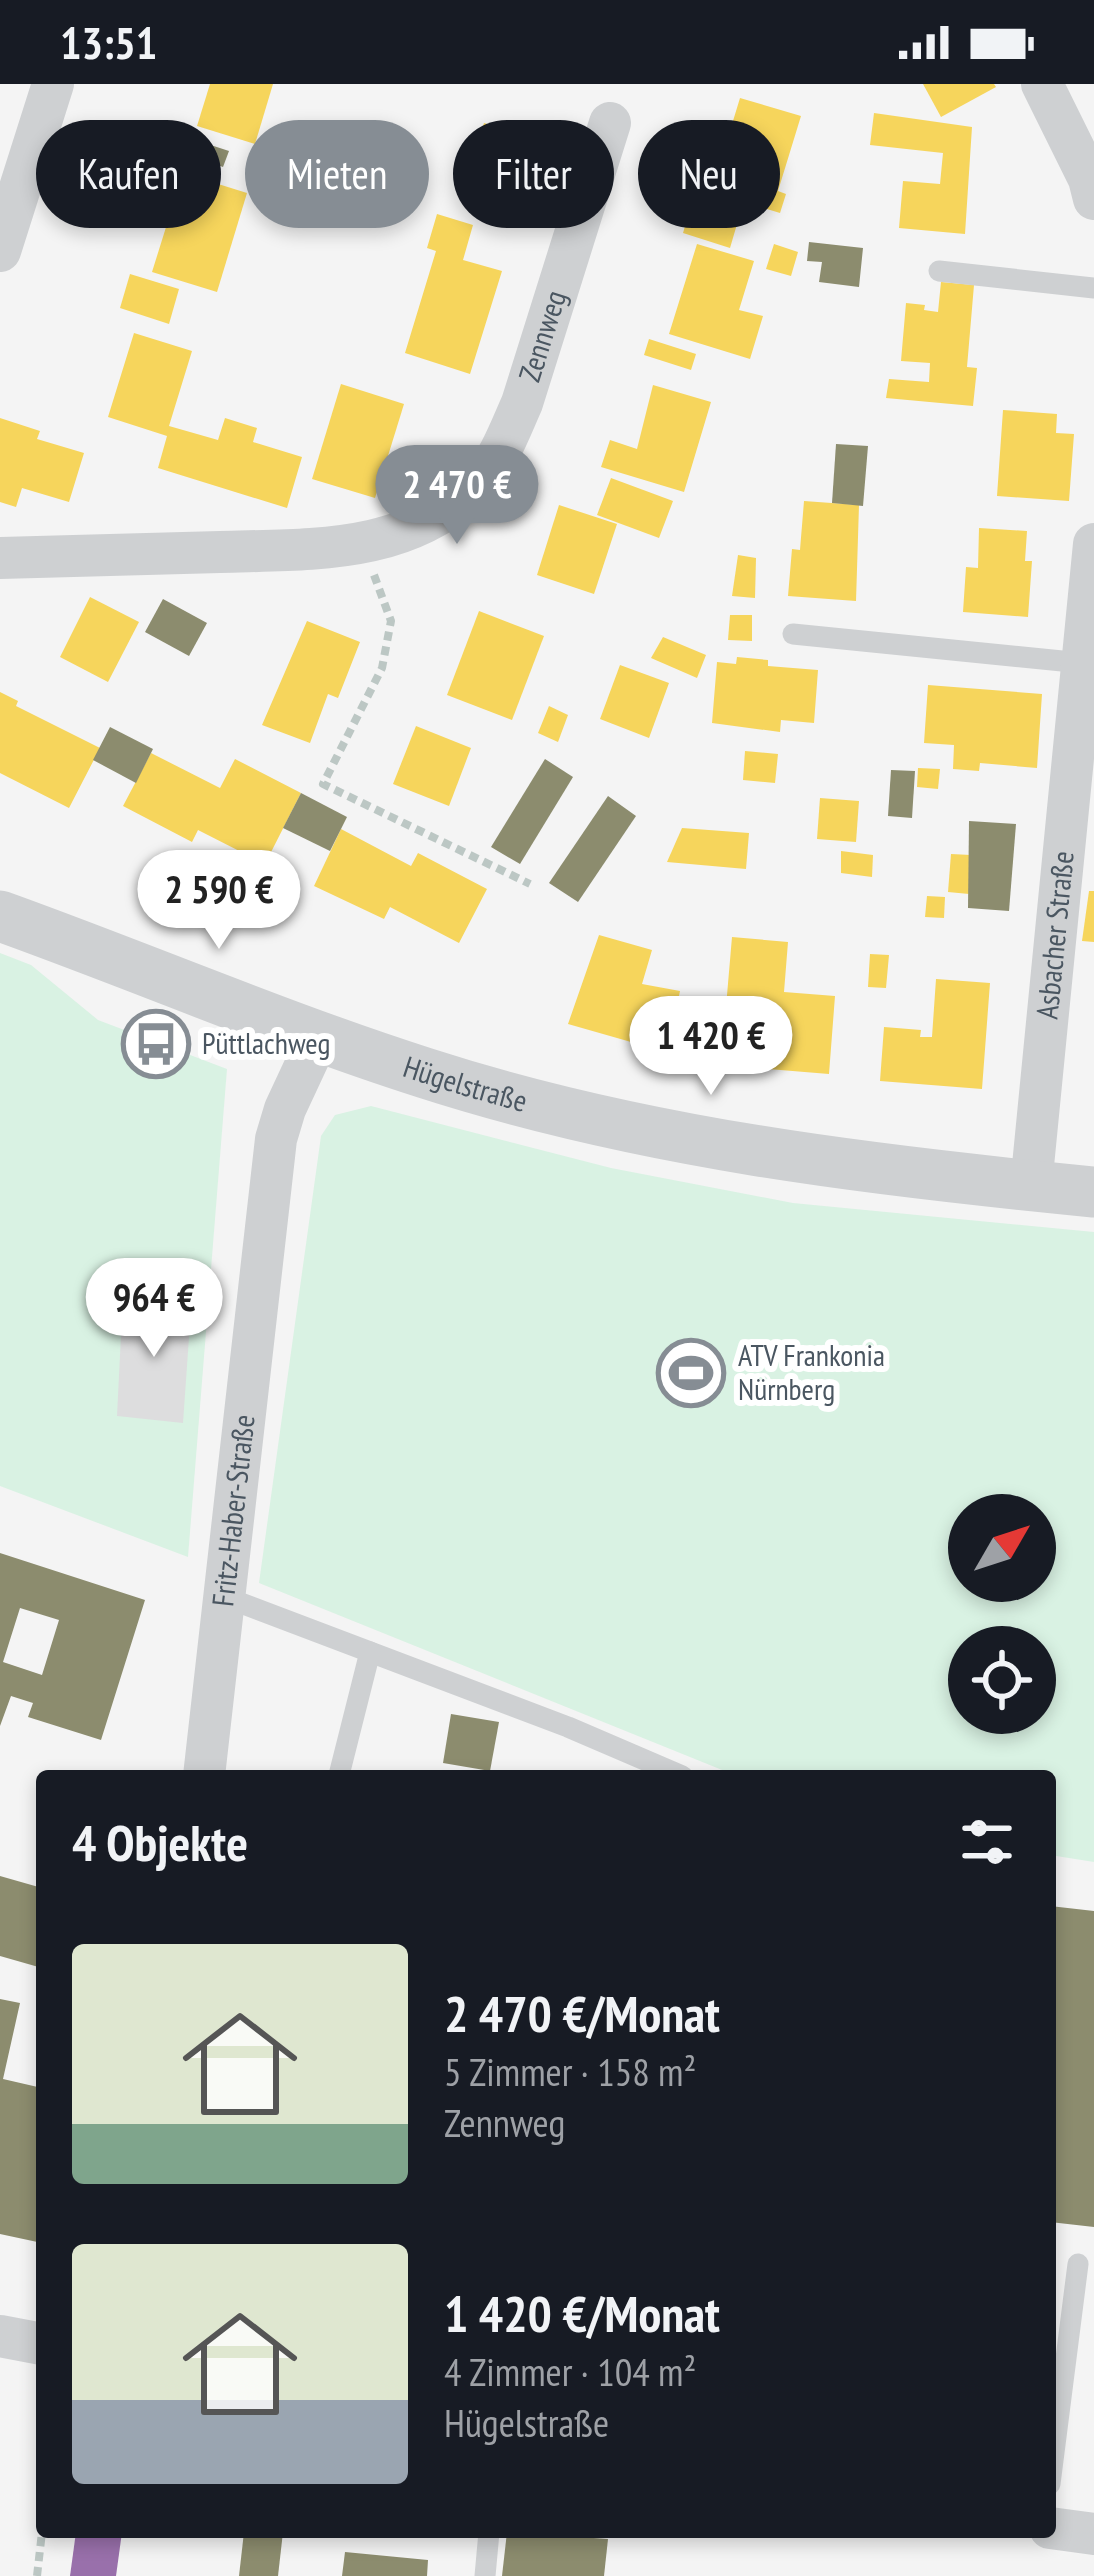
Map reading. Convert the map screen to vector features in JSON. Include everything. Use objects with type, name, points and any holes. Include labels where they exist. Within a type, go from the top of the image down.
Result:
[{"type":"street","points":[[0,251],[52,84]]},
{"type":"street","points":[[1042,84],[1089,178],[1094,199]]},
{"type":"street","name":"Zennweg","points":[[0,558],[363,545],[395,536],[446,509],[479,482],[502,447],[522,403],[577,228]]},
{"type":"street","name":"Asbacher Straße","points":[[1031,1186],[1084,736],[1082,663],[1094,544]]},
{"type":"street","name":"Hügelstraße","points":[[0,916],[428,1074],[620,1125],[819,1161],[1094,1192]]},
{"type":"street","name":"Fritz-Haber-Straße","points":[[205,1770],[276,1139],[319,1036]]},
{"type":"street","points":[[0,2336],[36,2343]]},
{"type":"street","points":[[1056,2529],[1094,2534]]},
{"type":"lane","points":[[938,271],[1094,288]]},
{"type":"lane","points":[[793,634],[1082,663]]},
{"type":"lane","points":[[225,1597],[568,1727],[668,1770]]},
{"type":"lane","points":[[340,1770],[370,1652]]},
{"type":"lane","points":[[1056,2413],[1078,2264]]},
{"type":"lane","points":[[485,2576],[488,2538]]},
{"type":"path","points":[[363,545],[391,621],[382,668],[323,784],[530,884]]},
{"type":"path","points":[[37,2576],[41,2538]]},
{"type":"green space","points":[[0,953],[31,965],[98,1020],[227,1069],[188,1557],[0,1486]]},
{"type":"green space","name":"ATV Frankonia Nürnberg","points":[[371,1106],[611,1168],[793,1203],[1094,1232],[1094,1862],[1056,1856],[1056,1770],[722,1770],[259,1583],[321,1136],[335,1115]]},
{"type":"building: Wohnen","points":[[210,84],[273,84],[262,120],[245,120],[245,141],[221,133],[221,120],[199,120]]},
{"type":"building: Wohnen","points":[[923,84],[994,84],[996,87],[941,117]]},
{"type":"building: Wohnen","points":[[740,98],[801,116],[780,184],[780,120],[733,120]]},
{"type":"building: Wohnen","points":[[874,113],[972,127],[965,234],[899,228],[903,181],[940,184],[943,153],[870,145]]},
{"type":"building: Wohnen","points":[[221,185],[245,192],[217,292],[152,272],[166,228],[221,228]]},
{"type":"building: Wohnen","points":[[437,214],[453,219],[453,228],[472,228],[463,260],[502,271],[470,374],[405,353],[436,251],[427,248]]},
{"type":"building: Wohnen","points":[[684,228],[736,228],[730,248],[683,233]]},
{"type":"building: Wohnen","points":[[697,244],[754,261],[739,310],[763,316],[750,359],[669,334]]},
{"type":"building: Wohnen","points":[[774,244],[798,252],[791,276],[766,269]]},
{"type":"building: Wohnen","points":[[130,274],[179,289],[169,324],[120,308]]},
{"type":"building: Wohnen","points":[[941,282],[974,285],[967,367],[977,368],[973,406],[886,398],[889,379],[929,382],[930,363],[901,361],[906,303],[938,312]]},
{"type":"building: Wohnen","points":[[134,333],[192,351],[169,426],[218,440],[225,418],[257,428],[253,442],[302,457],[287,508],[158,468],[167,436],[108,417]]},
{"type":"building: Wohnen","points":[[649,339],[696,354],[691,370],[644,355]]},
{"type":"building: Wohnen","points":[[341,384],[404,404],[375,498],[312,479]]},
{"type":"building: Wohnen","points":[[653,385],[711,402],[684,492],[601,467],[610,440],[637,449]]},
{"type":"building: Wohnen","points":[[1003,410],[1057,414],[1056,433],[1074,434],[1069,501],[997,496]]},
{"type":"building: Wohnen","points":[[0,418],[40,431],[37,439],[84,453],[69,502],[22,488],[16,507],[0,502]]},
{"type":"building: Wohnen","points":[[611,478],[673,501],[659,538],[597,515]]},
{"type":"building: Wohnen","points":[[804,501],[859,505],[856,601],[788,596],[792,549],[800,550]]},
{"type":"building: Wohnen","points":[[559,505],[617,524],[594,594],[537,575]]},
{"type":"building: Wohnen","points":[[979,528],[1027,531],[1025,561],[1032,561],[1028,617],[963,612],[966,567],[978,568]]},
{"type":"building: Wohnen","points":[[738,555],[756,558],[755,598],[732,596]]},
{"type":"building: Wohnen","points":[[90,597],[139,622],[108,682],[60,657]]},
{"type":"building: Wohnen","points":[[479,611],[544,636],[512,720],[447,695]]},
{"type":"building: Wohnen","points":[[730,615],[752,615],[752,641],[728,640]]},
{"type":"building: Wohnen","points":[[307,621],[360,642],[338,698],[328,694],[310,743],[262,725]]},
{"type":"building: Wohnen","points":[[663,637],[706,655],[697,678],[651,658]]},
{"type":"building: Wohnen","points":[[737,657],[768,660],[768,666],[818,670],[814,723],[781,720],[780,732],[712,723],[717,662],[736,664]]},
{"type":"building: Wohnen","points":[[620,665],[669,683],[649,738],[600,719]]},
{"type":"building: Wohnen","points":[[928,685],[1042,694],[1037,768],[980,763],[979,771],[953,769],[954,745],[924,743]]},
{"type":"building: Wohnen","points":[[0,692],[18,701],[16,706],[100,748],[69,808],[0,773]]},
{"type":"building: Wohnen","points":[[549,706],[568,715],[558,742],[538,733]]},
{"type":"building: Wohnen","points":[[416,726],[471,748],[449,806],[393,784]]},
{"type":"building: Wohnen","points":[[745,751],[778,754],[775,783],[743,780]]},
{"type":"building: Wohnen","points":[[151,753],[220,788],[235,759],[301,793],[265,864],[198,830],[192,842],[123,806]]},
{"type":"building: Wohnen","points":[[918,768],[940,769],[938,789],[917,787]]},
{"type":"building: Wohnen","points":[[820,798],[859,801],[856,842],[817,839]]},
{"type":"building: Wohnen","points":[[682,828],[749,833],[746,869],[667,862]]},
{"type":"building: Wohnen","points":[[341,829],[411,866],[418,853],[487,889],[459,943],[390,907],[384,919],[314,886]]},
{"type":"building: Wohnen","points":[[841,851],[873,855],[872,877],[841,873]]},
{"type":"building: Wohnen","points":[[951,854],[971,855],[969,894],[948,892]]},
{"type":"building: Wohnen","points":[[1089,891],[1094,891],[1094,942],[1082,941]]},
{"type":"building: Wohnen","points":[[927,896],[945,897],[944,918],[925,917]]},
{"type":"building: Wohnen","points":[[599,935],[652,950],[642,984],[680,991],[678,1001],[688,1004],[673,1054],[568,1024]]},
{"type":"building: Wohnen","points":[[732,937],[788,942],[784,992],[835,996],[829,1074],[721,1065]]},
{"type":"building: Wohnen","points":[[870,954],[889,955],[886,988],[868,987]]},
{"type":"building: Wohnen","points":[[936,979],[990,983],[982,1089],[880,1081],[884,1027],[921,1030],[920,1037],[932,1037]]},
{"type":"building: Büros","points":[[75,2538],[121,2538],[116,2576],[70,2576]]},
{"type":"building: Industrie","points":[[809,242],[863,248],[859,287],[819,282],[822,262],[807,261]]},
{"type":"building: Industrie","points":[[836,444],[868,446],[863,506],[832,503]]},
{"type":"building: Industrie","points":[[163,599],[207,623],[189,656],[145,632]]},
{"type":"building: Industrie","points":[[110,727],[153,749],[136,783],[93,760]]},
{"type":"building: Industrie","points":[[545,759],[573,777],[520,864],[491,847]]},
{"type":"building: Industrie","points":[[891,770],[915,771],[912,818],[888,816]]},
{"type":"building: Industrie","points":[[301,793],[347,817],[330,851],[283,828]]},
{"type":"building: Industrie","points":[[608,796],[636,816],[578,902],[549,883]]},
{"type":"building: Industrie","points":[[969,821],[1016,824],[1009,911],[968,908]]},
{"type":"building: Industrie","points":[[0,1553],[145,1600],[101,1740],[28,1717],[33,1703],[11,1696],[0,1726]],"holes":[[[20,1608],[59,1620],[42,1675],[3,1662]]]},
{"type":"building: Industrie","points":[[451,1714],[499,1722],[490,1770],[443,1763]]},
{"type":"building: Industrie","points":[[0,1876],[36,1886],[36,1966],[0,1956]]},
{"type":"building: Industrie","points":[[1056,1907],[1094,1911],[1094,2227],[1056,2223]]},
{"type":"building: Industrie","points":[[0,1999],[20,2003],[3,2079],[36,2087],[36,2242],[0,2234]]},
{"type":"building: Industrie","points":[[243,2538],[282,2538],[278,2576],[239,2576]]},
{"type":"building: Industrie","points":[[506,2538],[608,2539],[604,2576],[502,2576]]},
{"type":"building: Industrie","points":[[345,2552],[428,2560],[427,2576],[342,2576]]},
{"type":"building: Sonstige","points":[[133,1290],[191,1309],[183,1423],[117,1416],[121,1335]]},
{"type":"place","name":"Püttlachweg","points":[[156,1044]]},
{"type":"place","name":"ATV Frankonia Nürnberg","points":[[691,1373]]}]
